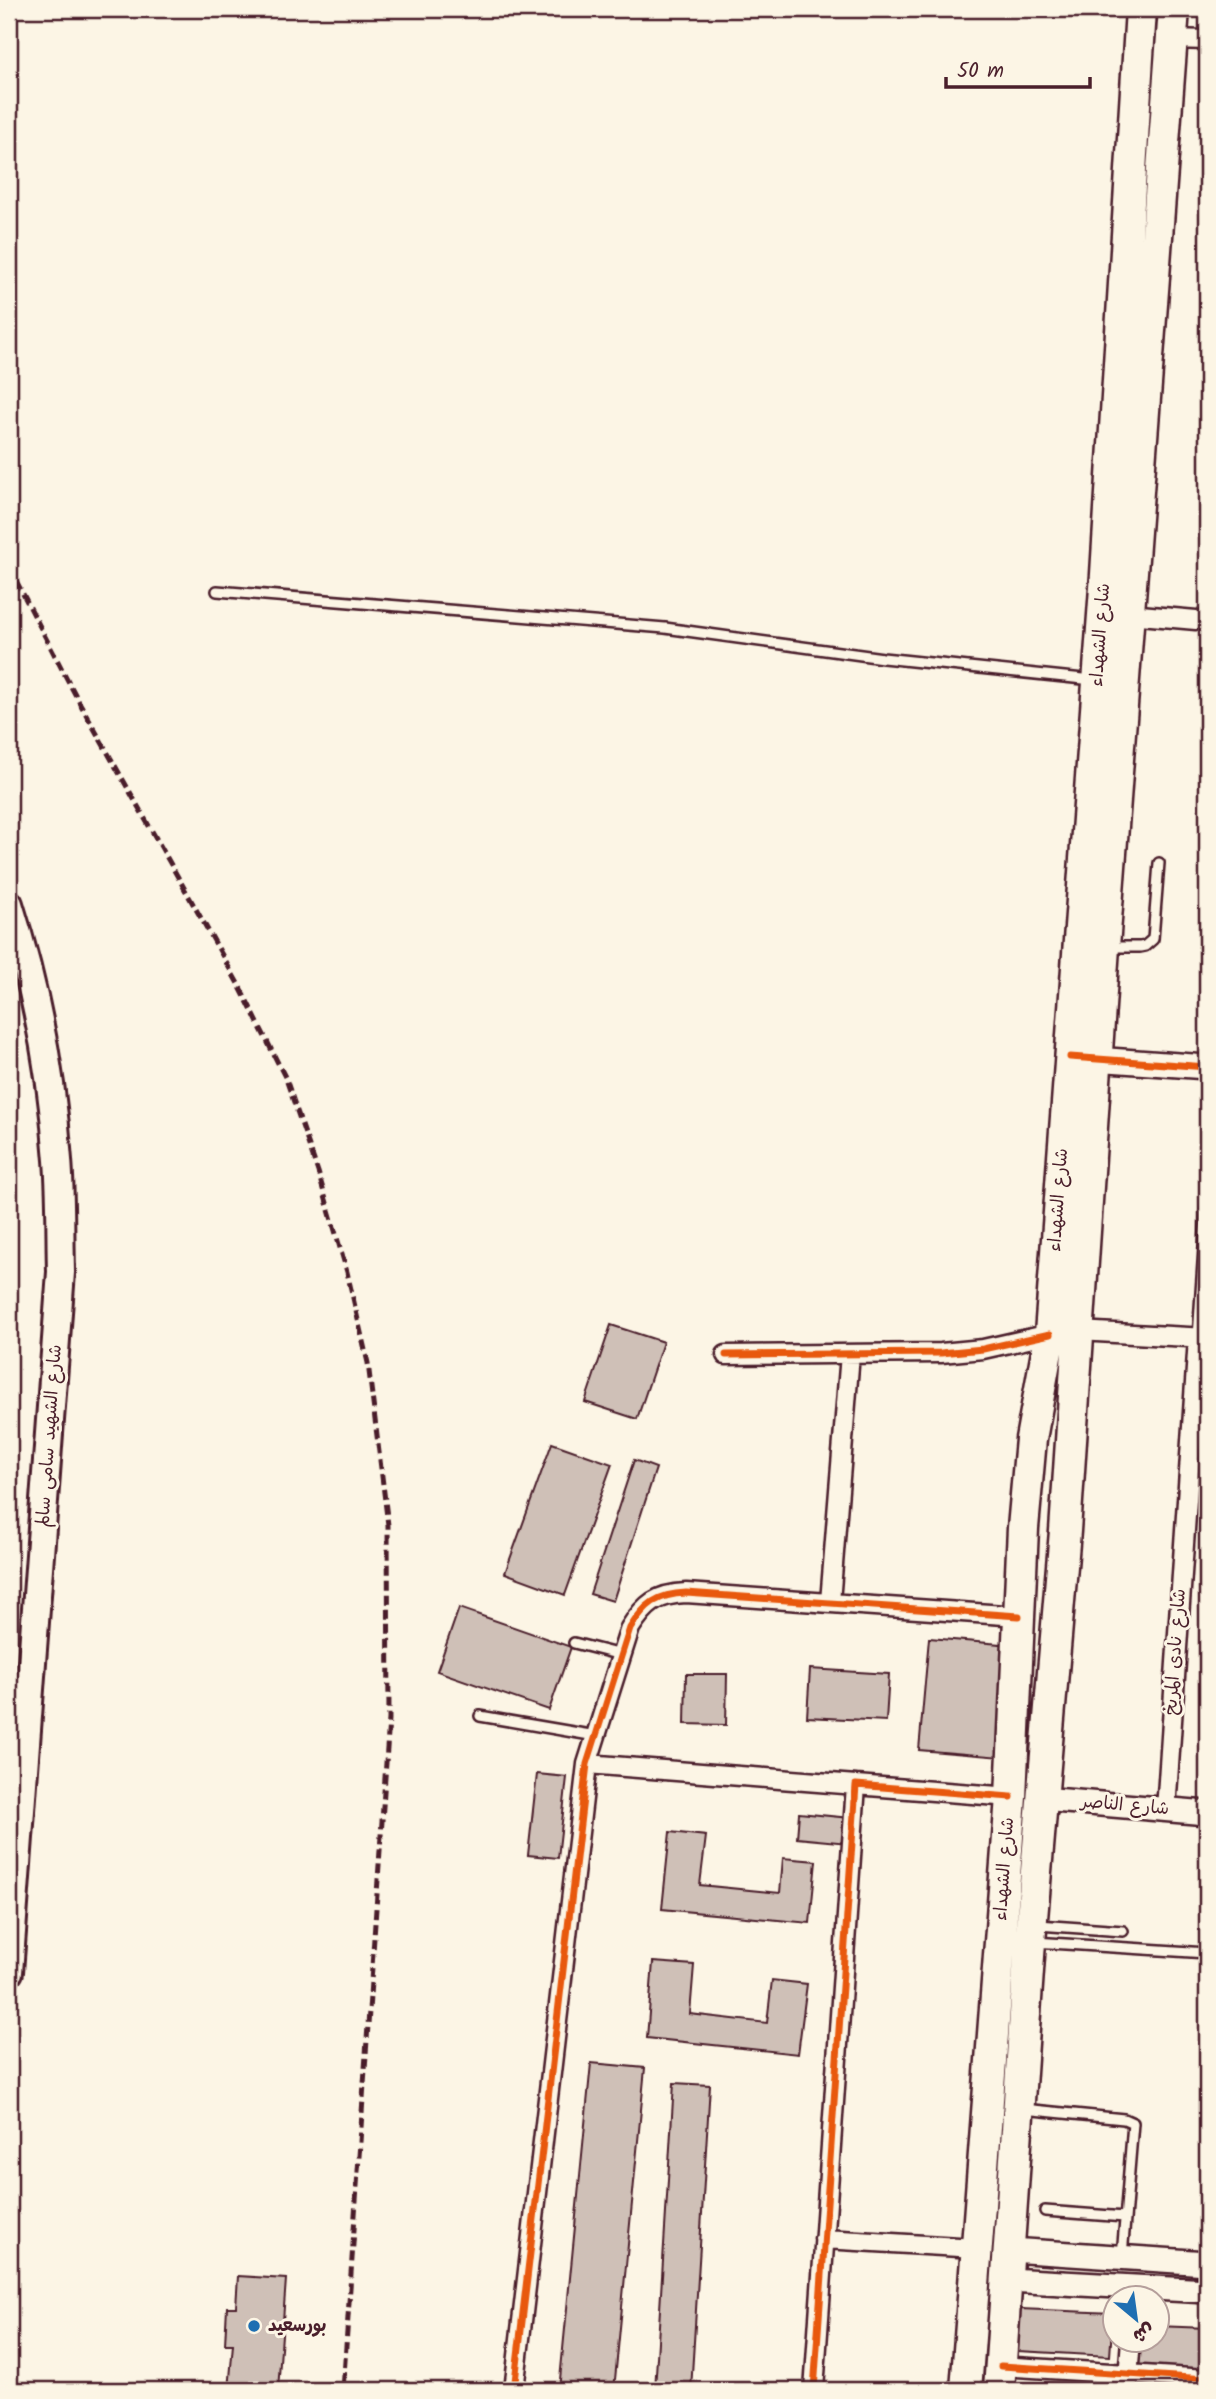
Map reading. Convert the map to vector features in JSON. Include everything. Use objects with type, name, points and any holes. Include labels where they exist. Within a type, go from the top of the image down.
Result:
[{"type":"highway","name":"شارع الشهداء","points":[[1000,2378],[1030,1944],[1065,1531],[1070,1445],[1064,1333],[1083,1058],[1098,681],[1141,9]]},
{"type":"highway","name":"شارع الشهداء","points":[[1083,1058],[1104,947],[1174,9]]},
{"type":"highway","name":"شارع الشهداء","points":[[965,2390],[1011,1797],[1023,1528],[1031,1439],[1064,1333]]},
{"type":"highway","points":[[1031,1439],[1050,1448],[1070,1445]]},
{"type":"highway","points":[[1023,1528],[1044,1522],[1065,1531]]},
{"type":"highway","points":[[998,1968],[1004,1979],[1011,1983],[1018,1979],[1030,1944]]},
{"type":"highway","points":[[990,2062],[1000,2050],[1008,2046],[1023,2057]]},
{"type":"main road","name":"شارع الشهيد سامى سالم","points":[[9,904],[44,1047],[58,1159],[61,1272],[9,1972]]},
{"type":"street","points":[[1172,39],[1207,40]]},
{"type":"street","points":[[1129,614],[1196,620]]},
{"type":"street","points":[[1083,1058],[1207,1067]]},
{"type":"street","points":[[726,1355],[966,1351],[1064,1333],[1203,1338]]},
{"type":"street","name":"شارع نادى المريخ","points":[[1166,1810],[1203,1338]]},
{"type":"street","points":[[830,1602],[850,1354]]},
{"type":"street","points":[[514,2390],[587,1764],[629,1628],[639,1613],[653,1601],[669,1594],[830,1602],[1019,1616]]},
{"type":"street","points":[[587,1764],[1011,1797]]},
{"type":"street","points":[[814,2390],[856,1785]]},
{"type":"street","name":"شارع الناصر","points":[[1042,1799],[1207,1813]]},
{"type":"street","points":[[824,2239],[976,2248]]},
{"type":"street","points":[[1010,2250],[1207,2263]]},
{"type":"street","points":[[1008,2280],[1100,2289]]},
{"type":"street","points":[[1170,2292],[1207,2291]]},
{"type":"street","points":[[1128,2382],[1130,2354]]},
{"type":"street","points":[[1000,2378],[1128,2382],[1207,2379]]},
{"type":"lane","points":[[217,590],[665,628],[883,658],[1098,681]]},
{"type":"lane","points":[[1104,947],[1140,947],[1153,939],[1159,863]]},
{"type":"lane","name":"شارع نادى المريخ","points":[[1203,1338],[1207,1202]]},
{"type":"lane","points":[[574,1643],[621,1655]]},
{"type":"lane","points":[[480,1716],[596,1735]]},
{"type":"lane","points":[[1030,1944],[1123,1931]]},
{"type":"lane","points":[[1030,1944],[1207,1953]]},
{"type":"lane","points":[[1019,2109],[1129,2119],[1133,2123],[1122,2258]]},
{"type":"lane","points":[[1045,2211],[1125,2217]]},
{"type":"building","points":[[611,1325],[663,1342],[637,1419],[585,1402]]},
{"type":"building","points":[[552,1443],[612,1464],[565,1595],[505,1573]]},
{"type":"building","points":[[634,1460],[656,1468],[613,1601],[590,1594]]},
{"type":"building","points":[[459,1608],[571,1647],[549,1710],[437,1671]]},
{"type":"building","points":[[929,1638],[1012,1645],[1001,1757],[919,1750]]},
{"type":"building","points":[[810,1669],[889,1674],[886,1721],[807,1717]]},
{"type":"building","points":[[686,1674],[727,1674],[726,1725],[685,1724]]},
{"type":"building","points":[[537,1774],[567,1777],[558,1858],[528,1855]]},
{"type":"building","points":[[799,1813],[850,1818],[848,1843],[797,1838]]},
{"type":"building","points":[[670,1832],[706,1836],[700,1885],[780,1893],[783,1858],[816,1861],[810,1923],[662,1909]]},
{"type":"building","points":[[653,1962],[694,1965],[690,2014],[767,2023],[772,1980],[807,1984],[798,2054],[647,2038]]},
{"type":"building","points":[[591,2063],[645,2068],[614,2390],[559,2390]]},
{"type":"building","points":[[674,2083],[710,2085],[691,2390],[655,2390]]},
{"type":"building","name":"بورسعيد","points":[[238,2276],[286,2279],[278,2390],[229,2390],[233,2344],[225,2344],[227,2307],[236,2307]]},
{"type":"building","points":[[1020,2309],[1100,2312],[1100,2354],[1110,2354],[1110,2356],[1018,2351]]},
{"type":"building","points":[[1170,2327],[1207,2328],[1207,2371],[1136,2368],[1136,2354],[1170,2354]]},
{"type":"railway","points":[[9,567],[78,700],[240,987],[286,1079],[318,1172],[347,1272],[368,1363],[388,1525],[389,1719],[343,2390]]},
{"type":"cycle path","points":[[1070,1057],[1207,1067]]},
{"type":"cycle path","points":[[726,1355],[941,1353],[983,1349],[1050,1334]]},
{"type":"cycle path","points":[[514,2390],[587,1764],[630,1628],[641,1613],[659,1598],[686,1593],[1019,1616]]},
{"type":"cycle path","points":[[814,2390],[856,1785],[1011,1797]]},
{"type":"cycle path","points":[[1001,2366],[1207,2379]]},
{"type":"place","name":"بورسعيد","points":[[254,2326]]}]
